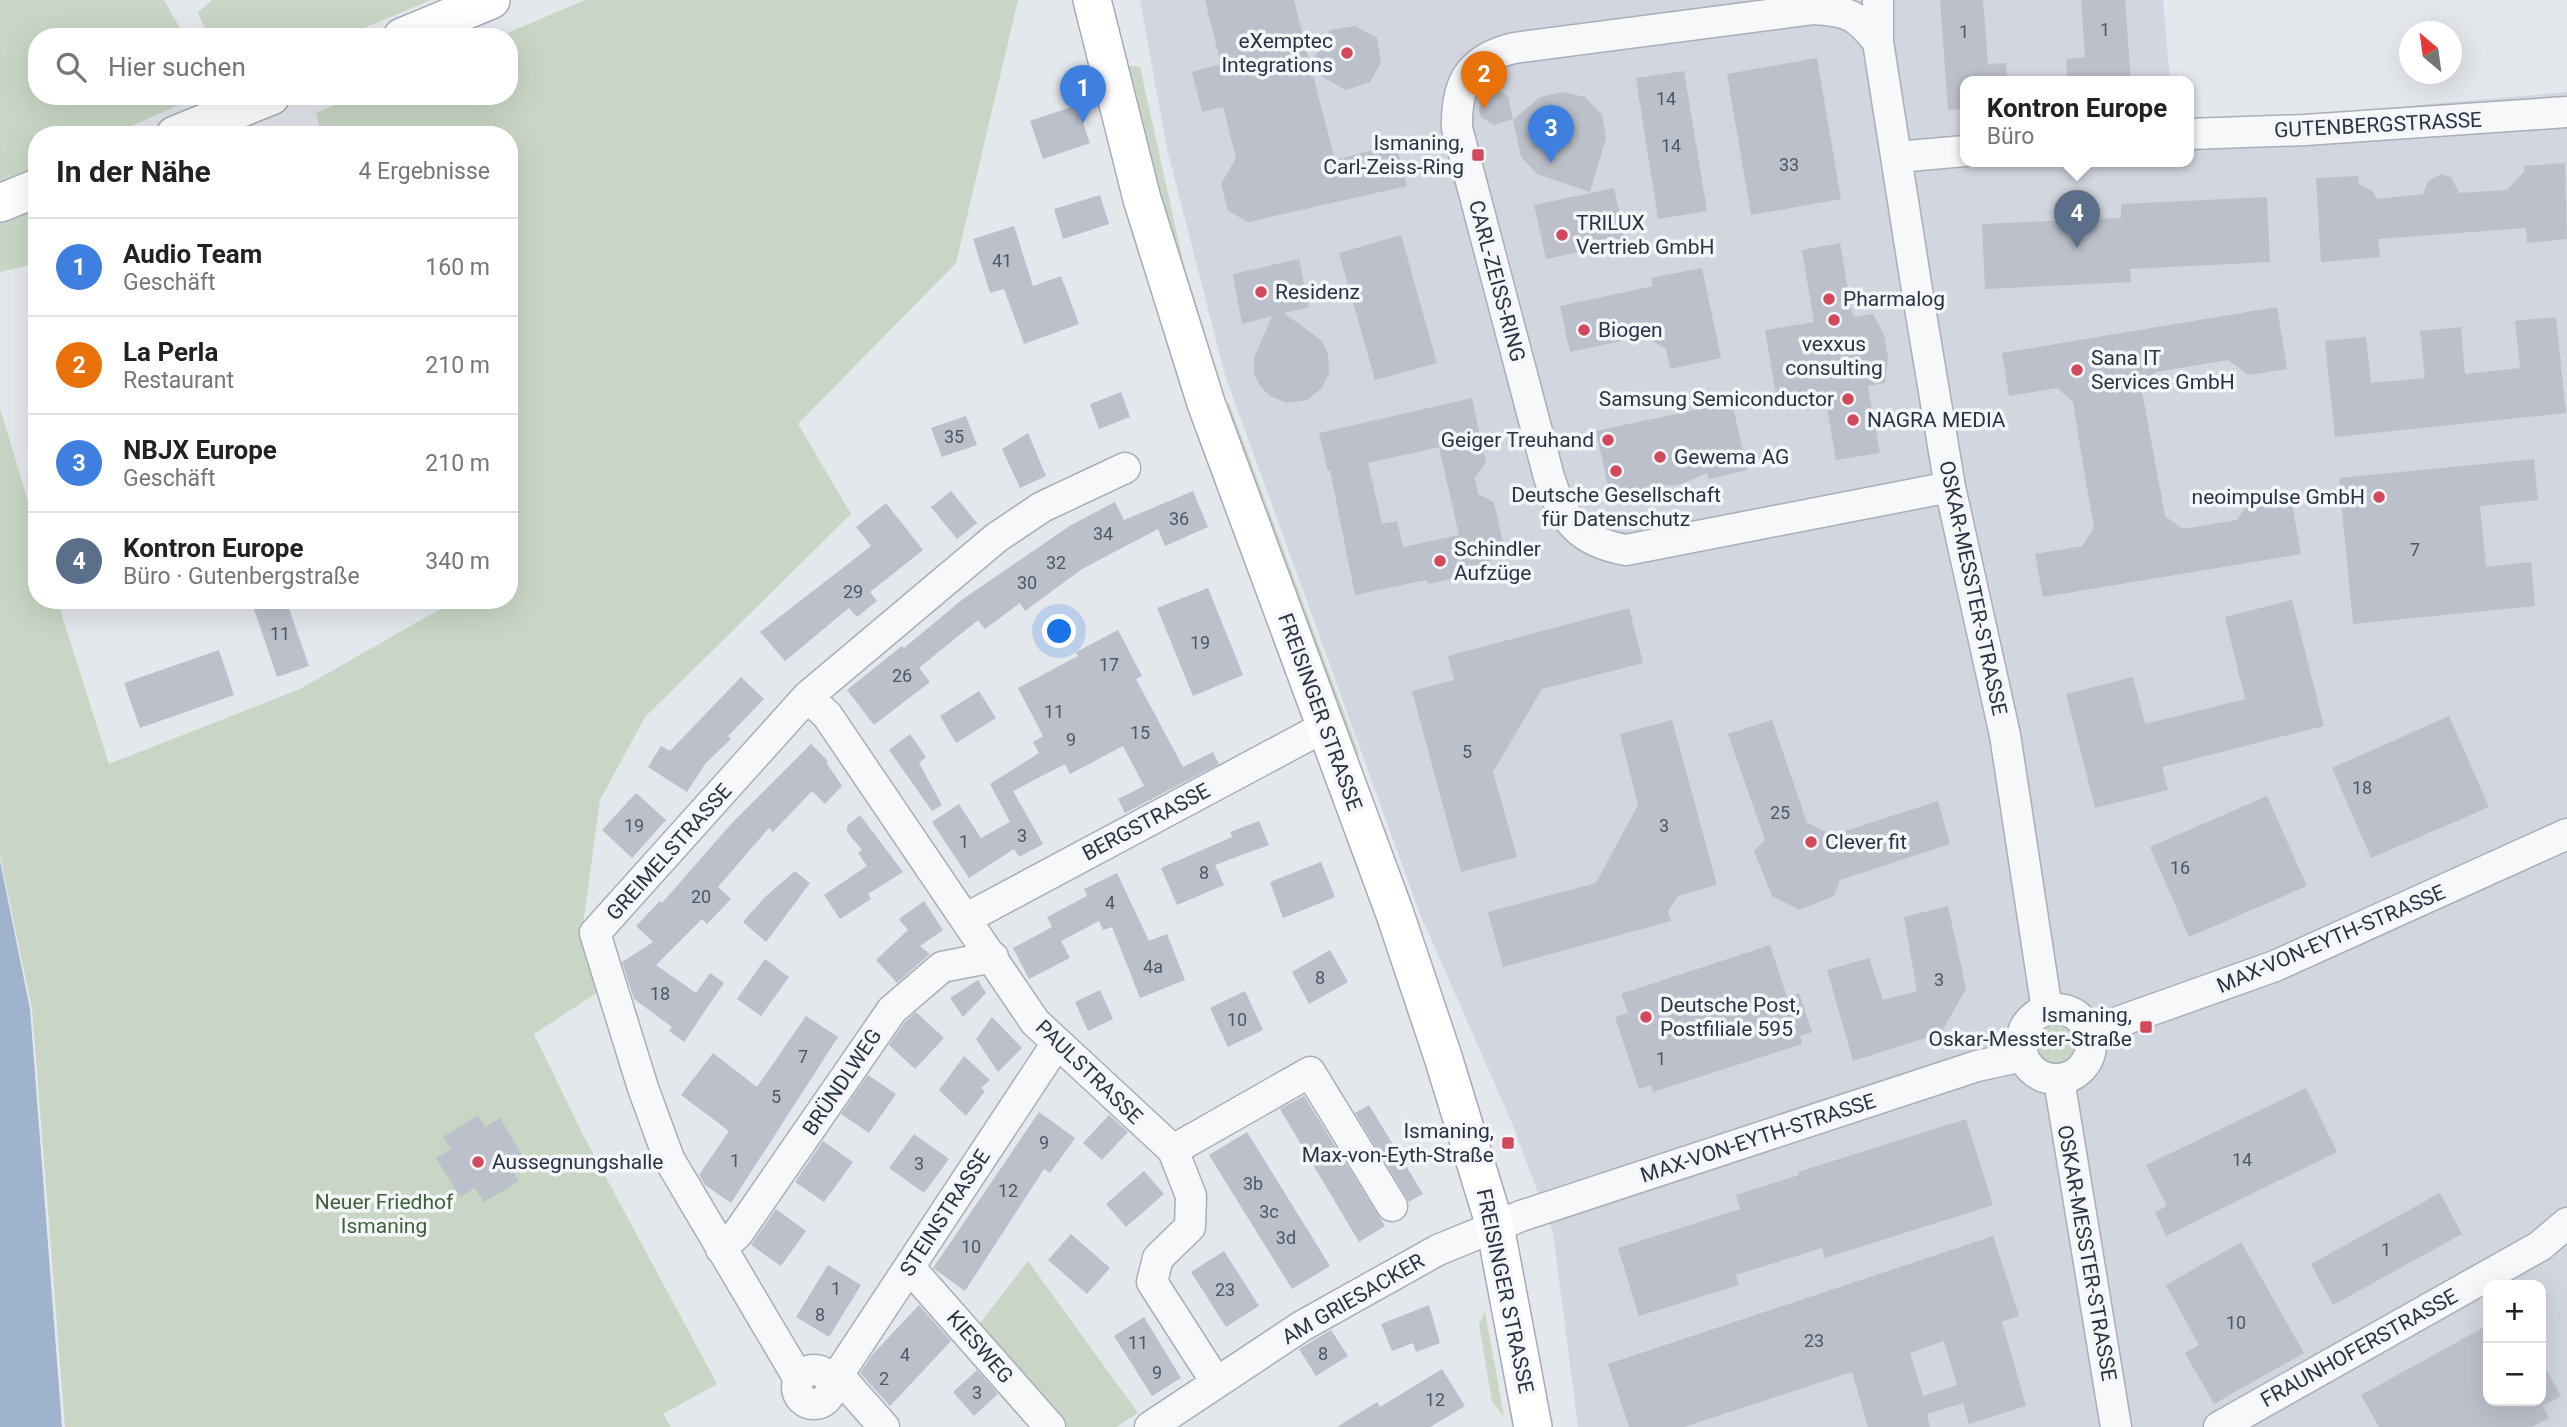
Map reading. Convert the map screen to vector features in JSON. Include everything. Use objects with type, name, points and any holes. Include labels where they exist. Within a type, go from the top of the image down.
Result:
[{"type":"main road","points":[[424,28],[491,0]]},
{"type":"main road","name":"FREISINGER STRASSE","points":[[1092,0],[1139,187],[1189,349],[1419,983],[1495,1226],[1533,1427]]},
{"type":"main road","points":[[198,126],[243,108]]},
{"type":"main road","points":[[0,203],[28,192]]},
{"type":"street","name":"OSKAR-MESSTER-STRASSE","points":[[1878,0],[1878,42],[1950,487],[2005,735],[2047,1010]]},
{"type":"street","name":"CARL-ZEISS-RING","points":[[1878,42],[1861,20],[1840,11],[1814,9],[1514,48],[1493,53],[1477,64],[1464,81],[1456,102],[1457,128],[1549,477],[1567,519],[1584,536],[1604,546],[1626,550],[1950,487]]},
{"type":"street","name":"GUTENBERGSTRASSE","points":[[2194,134],[2305,130],[2567,112]]},
{"type":"street","points":[[1897,156],[1960,150]]},
{"type":"street","name":"GREIMELSTRASSE","points":[[804,1404],[722,1249],[669,1159],[643,1088],[595,933],[807,696],[996,538],[1042,507],[1125,468]]},
{"type":"street","name":"PAULSTRASSE","points":[[807,696],[827,715],[1035,1022],[1173,1150]]},
{"type":"street","name":"BERGSTRASSE","points":[[967,918],[1326,726]]},
{"type":"street","name":"MAX-VON-EYTH-STRASSE","points":[[2090,1032],[2275,966],[2567,834]]},
{"type":"street","name":"BRÜNDLWEG","points":[[722,1249],[738,1233],[892,1010],[942,967],[993,957]]},
{"type":"street","points":[[2057,1009],[2077,1016],[2090,1032],[2092,1043],[2086,1064],[2069,1077],[2049,1079],[2033,1071],[2023,1056],[2021,1044],[2028,1023],[2047,1010],[2057,1009]]},
{"type":"street","name":"STEINSTRASSE","points":[[804,1404],[818,1404],[828,1398],[835,1378],[1056,1043]]},
{"type":"street","name":"MAX-VON-EYTH-STRASSE","points":[[1495,1226],[1970,1069],[2023,1056]]},
{"type":"street","points":[[1216,1382],[1152,1282],[1158,1258],[1189,1227],[1191,1196],[1173,1150],[1310,1072],[1392,1206]]},
{"type":"street","name":"OSKAR-MESSTER-STRASSE","points":[[2059,1080],[2116,1427]]},
{"type":"street","name":"FRAUNHOFERSTRASSE","points":[[2219,1427],[2540,1246],[2567,1223]]},
{"type":"street","name":"AM GRIESACKER","points":[[1150,1427],[1359,1292],[1438,1250],[1495,1226]]},
{"type":"street","name":"KIESWEG","points":[[910,1268],[1050,1427]]},
{"type":"street","points":[[835,1378],[884,1427]]},
{"type":"shaded area","points":[[1140,0],[2163,0],[2169,76],[1960,76],[1960,167],[2194,167],[2194,125],[2567,92],[2567,1427],[1578,1427],[1553,1233],[1512,1123],[1420,914],[1225,375],[1167,149]]},
{"type":"green space","points":[[0,0],[164,0],[180,28],[28,28],[28,105],[179,105],[131,126],[28,126],[28,171],[0,182]]},
{"type":"green space","points":[[212,0],[431,0],[364,28],[204,28],[198,12]]},
{"type":"green space","name":"Neuer Friedhof Ismaning","points":[[585,0],[1018,0],[956,263],[798,424],[851,514],[645,717],[600,800],[583,925],[601,990],[534,1034],[581,1131],[717,1384],[663,1414],[671,1427],[65,1427],[32,1009],[0,856],[0,408],[28,501],[28,609],[60,609],[109,764],[300,689],[440,609],[518,609],[518,126],[319,126],[316,113],[335,105],[518,105],[518,28]]},
{"type":"green space","points":[[1127,65],[1140,67],[1183,261],[1207,340],[1197,337]]},
{"type":"green space","points":[[28,211],[28,265],[0,272],[0,222]]},
{"type":"green space","points":[[1229,403],[1359,753],[1352,759],[1221,410]]},
{"type":"green space","points":[[2055,1024],[2068,1030],[2074,1043],[2068,1056],[2055,1062],[2042,1056],[2036,1043],[2042,1030]]},
{"type":"green space","points":[[1028,1261],[1138,1413],[1116,1427],[1062,1427],[974,1331]]},
{"type":"green space","points":[[1485,1312],[1504,1416],[1492,1402],[1479,1324]]},
{"type":"water","points":[[0,861],[30,1009],[62,1427],[0,1427]]},
{"type":"building","points":[[1205,0],[1294,0],[1310,64],[1330,30],[1355,26],[1377,38],[1381,63],[1370,82],[1346,90],[1312,71],[1335,160],[1396,144],[1407,186],[1248,222],[1228,211],[1221,184],[1236,158],[1223,107],[1202,112],[1192,72],[1221,64]]},
{"type":"building","points":[[1940,0],[1983,0],[1988,64],[2006,63],[2007,76],[1960,76],[1960,109],[1948,110]]},
{"type":"building","points":[[2081,0],[2125,0],[2131,76],[2067,76],[2066,59],[2085,57]]},
{"type":"building","points":[[1817,58],[1841,199],[1751,215],[1727,74]]},
{"type":"building","points":[[1684,71],[1707,211],[1658,219],[1636,78]]},
{"type":"building","points":[[1495,89],[1508,96],[1513,119],[1494,125],[1481,117],[1479,110],[1483,97]]},
{"type":"building","points":[[1563,92],[1585,97],[1602,115],[1606,138],[1590,192],[1537,174],[1521,157],[1513,120],[1540,97]]},
{"type":"building","points":[[1077,105],[1090,143],[1043,159],[1030,121]]},
{"type":"building","points":[[2565,163],[2567,239],[2527,243],[2526,228],[2378,239],[2380,257],[2321,262],[2316,178],[2358,176],[2359,184],[2373,192],[2377,199],[2423,194],[2428,181],[2441,174],[2451,177],[2459,193],[2507,190],[2524,172],[2524,166]]},
{"type":"building","points":[[1614,188],[1626,242],[1546,259],[1534,205]]},
{"type":"building","points":[[1100,195],[1109,224],[1063,239],[1054,209]]},
{"type":"building","points":[[2267,197],[2270,262],[2130,269],[2131,282],[1985,289],[1982,224],[2121,218],[2121,204]]},
{"type":"building","points":[[1014,226],[1033,286],[1061,276],[1079,324],[1024,344],[1004,289],[990,293],[973,239]]},
{"type":"building","points":[[1401,235],[1437,363],[1375,380],[1339,253]]},
{"type":"building","points":[[1840,243],[1853,317],[1873,314],[1884,335],[1888,358],[1885,383],[1868,386],[1880,453],[1836,460],[1824,391],[1777,400],[1765,330],[1814,322],[1802,250]]},
{"type":"building","points":[[1299,259],[1309,307],[1284,313],[1322,341],[1328,353],[1329,373],[1322,388],[1307,400],[1287,403],[1270,396],[1260,386],[1254,373],[1254,358],[1272,316],[1242,324],[1233,274]]},
{"type":"building","points":[[1702,268],[1721,358],[1670,369],[1666,349],[1644,336],[1570,352],[1560,306],[1653,286],[1651,278]]},
{"type":"building","points":[[2277,307],[2287,369],[2249,375],[2228,360],[2156,372],[2142,391],[2165,516],[2183,529],[2237,520],[2250,500],[2290,493],[2301,554],[2043,597],[2035,554],[2082,546],[2094,528],[2073,402],[2057,388],[2009,396],[2002,353]]},
{"type":"building","points":[[2556,317],[2566,413],[2335,437],[2325,341],[2366,337],[2371,383],[2425,378],[2420,331],[2461,327],[2465,374],[2520,368],[2515,321]]},
{"type":"building","points":[[1121,392],[1130,417],[1099,429],[1090,404]]},
{"type":"building","points":[[1472,398],[1486,463],[1475,477],[1478,494],[1494,502],[1503,542],[1483,572],[1428,584],[1427,580],[1421,581],[1355,595],[1330,470],[1328,471],[1319,433]],"holes":[[[1439,447],[1459,535],[1403,547],[1397,521],[1382,524],[1368,463]]]},
{"type":"building","points":[[1732,402],[1747,470],[1709,479],[1707,473],[1679,485],[1648,486],[1649,491],[1611,500],[1596,431]]},
{"type":"building","points":[[966,416],[977,445],[942,457],[931,428]]},
{"type":"building","points":[[1028,433],[1046,476],[1020,488],[1002,449]]},
{"type":"building","points":[[2534,459],[2538,500],[2480,506],[2486,567],[2531,562],[2535,606],[2353,624],[2339,478]]},
{"type":"building","points":[[951,491],[977,523],[957,539],[931,507]]},
{"type":"building","points":[[1193,491],[1208,527],[1165,546],[1158,529],[1082,569],[1025,611],[1020,603],[985,629],[978,620],[919,668],[930,682],[874,725],[847,690],[902,646],[904,648],[963,599],[1071,525],[1115,502],[1124,520]]},
{"type":"building","points":[[886,503],[923,550],[870,592],[877,601],[857,617],[849,608],[785,661],[760,632],[871,546],[856,527]]},
{"type":"building","points":[[1208,588],[1243,675],[1193,696],[1157,608]]},
{"type":"building","points":[[2292,600],[2324,726],[2162,767],[2168,790],[2095,808],[2066,694],[2133,677],[2145,724],[2245,699],[2225,617]]},
{"type":"building","points":[[1629,608],[1643,663],[1542,689],[1493,772],[1517,857],[1461,872],[1412,691],[1454,680],[1448,656]]},
{"type":"building","points":[[254,609],[289,609],[309,666],[277,677]]},
{"type":"building","points":[[1118,630],[1142,676],[1136,679],[1183,767],[1213,752],[1219,764],[1125,813],[1118,799],[1144,786],[1123,746],[1070,774],[1065,764],[1013,791],[1043,844],[1019,857],[1014,849],[969,878],[932,822],[959,804],[981,838],[1010,822],[990,784],[1039,753],[1033,742],[1043,736],[1018,688],[1078,656],[1076,652]]},
{"type":"building","points":[[219,650],[234,695],[140,728],[124,683]]},
{"type":"building","points":[[741,677],[764,699],[728,736],[731,739],[705,764],[687,792],[648,767],[661,746],[670,751]]},
{"type":"building","points":[[979,691],[996,718],[956,743],[940,716]]},
{"type":"building","points":[[2449,716],[2489,807],[2371,858],[2332,768]]},
{"type":"building","points":[[1672,720],[1717,885],[1678,896],[1668,911],[1671,921],[1503,967],[1488,912],[1596,883],[1638,805],[1620,734]]},
{"type":"building","points":[[1772,720],[1807,823],[1833,835],[1938,801],[1950,844],[1840,880],[1834,896],[1799,910],[1772,896],[1754,851],[1765,840],[1728,734]]},
{"type":"building","points":[[910,734],[926,757],[919,763],[942,805],[932,811],[889,750]]},
{"type":"building","points":[[811,744],[828,761],[826,762],[842,786],[825,804],[812,791],[773,832],[769,828],[718,887],[731,899],[707,924],[702,919],[656,965],[696,993],[710,973],[724,983],[684,1042],[669,1031],[672,1027],[634,999],[622,962],[653,942],[636,926],[660,901],[662,903],[732,823]]},
{"type":"building","points":[[636,793],[666,820],[632,858],[602,830]]},
{"type":"building","points":[[2267,796],[2307,886],[2189,937],[2150,847]]},
{"type":"building","points":[[860,815],[903,872],[868,894],[871,899],[840,919],[824,895],[867,866],[858,853],[862,850],[847,832],[847,826]]},
{"type":"building","points":[[1259,821],[1269,845],[1215,865],[1224,885],[1177,905],[1161,868],[1232,837],[1230,832]]},
{"type":"building","points":[[1321,862],[1335,897],[1283,918],[1270,882]]},
{"type":"building","points":[[795,871],[810,883],[766,942],[743,922],[764,898]]},
{"type":"building","points":[[1117,873],[1149,941],[1167,934],[1185,980],[1140,998],[1112,927],[1103,930],[1099,921],[1061,941],[1070,958],[1029,979],[1013,948],[1052,927],[1047,917],[1087,896],[1084,889]]},
{"type":"building","points":[[924,901],[943,930],[920,946],[930,954],[897,983],[876,960],[908,930],[899,919]]},
{"type":"building","points":[[1948,906],[1966,989],[1941,1033],[1853,1061],[1827,970],[1869,958],[1883,1000],[1917,991],[1904,917]]},
{"type":"building","points":[[1770,945],[1787,997],[1799,993],[1812,1032],[1800,1036],[1802,1044],[1653,1092],[1651,1085],[1639,1089],[1615,1017],[1628,1013],[1621,994]]},
{"type":"building","points":[[1330,950],[1348,982],[1309,1004],[1292,972]]},
{"type":"building","points":[[765,959],[789,977],[761,1016],[737,999]]},
{"type":"building","points":[[978,980],[986,993],[963,1017],[950,998]]},
{"type":"building","points":[[1100,990],[1113,1019],[1088,1031],[1075,1002]]},
{"type":"building","points":[[1245,991],[1263,1030],[1228,1047],[1210,1008]]},
{"type":"building","points":[[916,1012],[944,1038],[915,1069],[889,1045],[905,1022]]},
{"type":"building","points":[[806,1016],[838,1037],[731,1203],[705,1185],[699,1175],[729,1131],[681,1095],[713,1053],[757,1087]]},
{"type":"building","points":[[992,1017],[1022,1048],[998,1072],[976,1039]]},
{"type":"building","points":[[964,1056],[990,1080],[981,1088],[985,1091],[966,1116],[939,1090]]},
{"type":"building","points":[[868,1075],[896,1094],[869,1133],[841,1114]]},
{"type":"building","points":[[2306,1088],[2337,1152],[2166,1236],[2155,1212],[2167,1206],[2146,1165]]},
{"type":"building","points":[[1304,1096],[1385,1226],[1359,1242],[1280,1109]]},
{"type":"building","points":[[1369,1105],[1423,1194],[1409,1202],[1355,1113]]},
{"type":"building","points":[[1039,1112],[1075,1138],[1050,1173],[1044,1169],[965,1291],[933,1268]]},
{"type":"building","name":"Aussegnungshalle","points":[[478,1115],[485,1127],[500,1118],[524,1158],[510,1166],[519,1181],[484,1202],[475,1188],[460,1197],[436,1158],[451,1149],[443,1137]]},
{"type":"building","points":[[1109,1115],[1128,1132],[1102,1160],[1083,1143]]},
{"type":"building","points":[[1966,1119],[1993,1205],[1825,1258],[1822,1248],[1736,1275],[1739,1285],[1639,1316],[1618,1248],[1740,1209],[1736,1195],[1799,1175],[1798,1172]]},
{"type":"building","points":[[1247,1132],[1330,1266],[1292,1289],[1209,1155]]},
{"type":"building","points":[[914,1134],[949,1159],[924,1193],[889,1168]]},
{"type":"building","points":[[823,1141],[853,1162],[824,1202],[795,1182]]},
{"type":"building","points":[[1144,1171],[1164,1194],[1126,1227],[1106,1204]]},
{"type":"building","points":[[2440,1193],[2462,1234],[2333,1305],[2311,1264]]},
{"type":"building","points":[[776,1209],[806,1231],[781,1266],[751,1245]]},
{"type":"building","points":[[1071,1234],[1110,1268],[1087,1294],[1048,1260]]},
{"type":"building","points":[[1993,1236],[2019,1316],[2002,1322],[2026,1406],[1969,1424],[1963,1403],[1927,1414],[1930,1427],[1868,1427],[1852,1372],[1684,1427],[1629,1427],[1608,1364]],"holes":[[[1944,1341],[1957,1385],[1923,1396],[1910,1353]]]},
{"type":"building","points":[[2241,1242],[2304,1353],[2214,1404],[2185,1353],[2199,1345],[2166,1285]]},
{"type":"building","points":[[1224,1251],[1259,1306],[1226,1327],[1191,1272]]},
{"type":"building","points":[[828,1265],[861,1285],[829,1337],[796,1317]]},
{"type":"building","points":[[919,1305],[951,1341],[890,1406],[860,1373],[873,1354]]},
{"type":"building","points":[[1429,1305],[1440,1343],[1416,1352],[1413,1343],[1392,1351],[1381,1324]]},
{"type":"building","points":[[1144,1317],[1181,1378],[1152,1396],[1114,1336]]},
{"type":"building","points":[[2483,1328],[2483,1406],[2543,1406],[2549,1418],[2532,1427],[2379,1427],[2361,1395]]},
{"type":"building","points":[[1331,1330],[1348,1356],[1316,1376],[1299,1349]]},
{"type":"building","points":[[1442,1369],[1465,1406],[1430,1427],[1337,1427],[1377,1402],[1380,1407]]},
{"type":"building","points":[[2546,1369],[2561,1396],[2546,1404]]},
{"type":"building","points":[[977,1370],[998,1394],[974,1416],[953,1392]]},
{"type":"place","name":"eXemptec Integrations","points":[[1347,53]]},
{"type":"place","name":"La Perla","points":[[1484,109]]},
{"type":"place","name":"Audio Team","points":[[1083,123]]},
{"type":"place","name":"Ismaning, Carl-Zeiss-Ring","points":[[1478,155]]},
{"type":"place","name":"NBJX Europe","points":[[1551,163]]},
{"type":"place","name":"TRILUX Vertrieb GmbH","points":[[1562,235]]},
{"type":"place","name":"Kontron Europe","points":[[2077,248]]},
{"type":"place","name":"Residenz","points":[[1261,292]]},
{"type":"place","name":"Pharmalog","points":[[1829,299]]},
{"type":"place","name":"vexxus consulting","points":[[1834,320]]},
{"type":"place","name":"Biogen","points":[[1584,330]]},
{"type":"place","name":"Sana IT Services GmbH","points":[[2077,370]]},
{"type":"place","name":"Samsung Semiconductor","points":[[1848,399]]},
{"type":"place","name":"NAGRA MEDIA","points":[[1853,420]]},
{"type":"place","name":"Geiger Treuhand","points":[[1608,440]]},
{"type":"place","name":"Gewema AG","points":[[1660,457]]},
{"type":"place","name":"Deutsche Gesellschaft für Datenschutz","points":[[1616,471]]},
{"type":"place","name":"neoimpulse GmbH","points":[[2379,497]]},
{"type":"place","name":"Schindler Aufzüge","points":[[1440,561]]},
{"type":"place","name":"Clever fit","points":[[1811,842]]},
{"type":"place","name":"Deutsche Post, Postfiliale 595","points":[[1646,1017]]},
{"type":"place","name":"Ismaning, Oskar-Messter-Straße","points":[[2146,1027]]},
{"type":"place","name":"Ismaning, Max-von-Eyth-Straße","points":[[1508,1143]]},
{"type":"place","name":"Aussegnungshalle","points":[[478,1162]]}]
